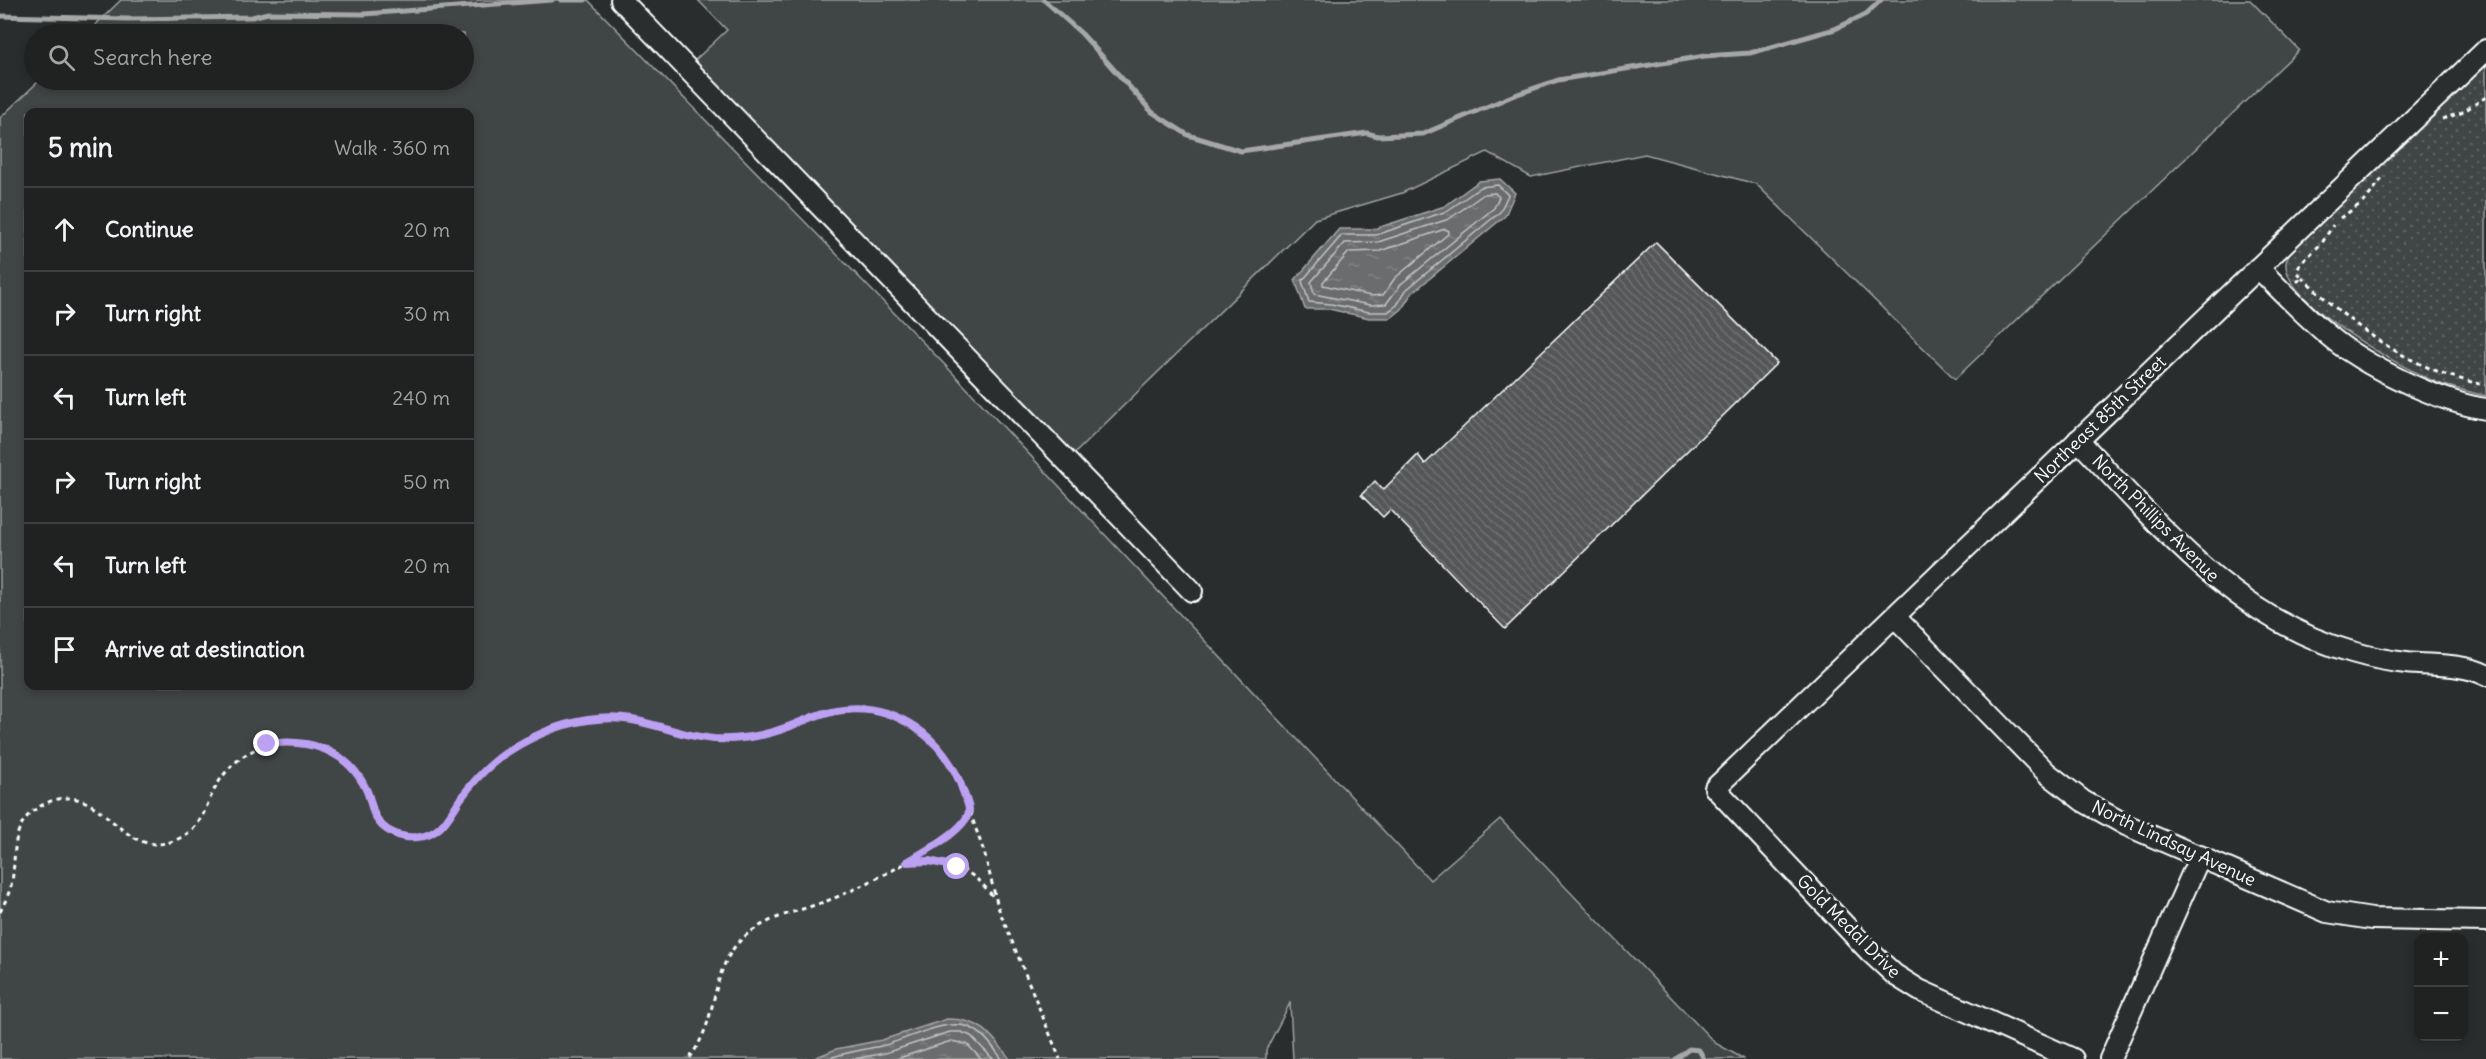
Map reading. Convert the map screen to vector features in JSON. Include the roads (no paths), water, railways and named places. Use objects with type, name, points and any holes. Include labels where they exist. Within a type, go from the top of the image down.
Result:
[{"type":"street","points":[[621,0],[1192,591]]},
{"type":"street","name":"Northeast 85th Street","points":[[1715,789],[2486,50]]},
{"type":"street","points":[[2258,268],[2329,337],[2370,363],[2408,384],[2441,397],[2486,409]]},
{"type":"street","name":"North Phillips Avenue","points":[[2078,440],[2179,546],[2209,574],[2274,618],[2351,652],[2404,663],[2481,668]]},
{"type":"street","name":"North Lindsay Avenue","points":[[1895,617],[2047,773],[2083,801],[2126,825],[2327,912],[2372,919],[2486,921]]},
{"type":"street","name":"Gold Medal Drive","points":[[1715,789],[1870,952],[1895,975],[1919,990],[2073,1059]]},
{"type":"street","points":[[2110,1059],[2200,856]]},
{"type":"water","points":[[1500,179],[1515,193],[1505,216],[1411,294],[1402,309],[1391,318],[1369,318],[1329,309],[1305,309],[1295,280],[1339,229],[1374,229],[1445,206],[1479,181]]},
{"type":"water","points":[[947,1019],[977,1025],[991,1035],[1010,1059],[812,1059],[836,1049],[882,1040]]},
{"type":"waterway","points":[[0,16],[128,19],[252,17],[268,13],[364,14],[552,0]]},
{"type":"waterway","points":[[561,0],[585,0]]},
{"type":"waterway","points":[[1044,0],[1082,34],[1152,112],[1188,135],[1241,151],[1367,133],[1378,136],[1423,134],[1512,96],[1558,80],[1705,56],[1750,53],[1835,29],[1866,14],[1881,0]]},
{"type":"waterway","points":[[1676,1059],[1689,1049],[1699,1050],[1704,1059]]}]
